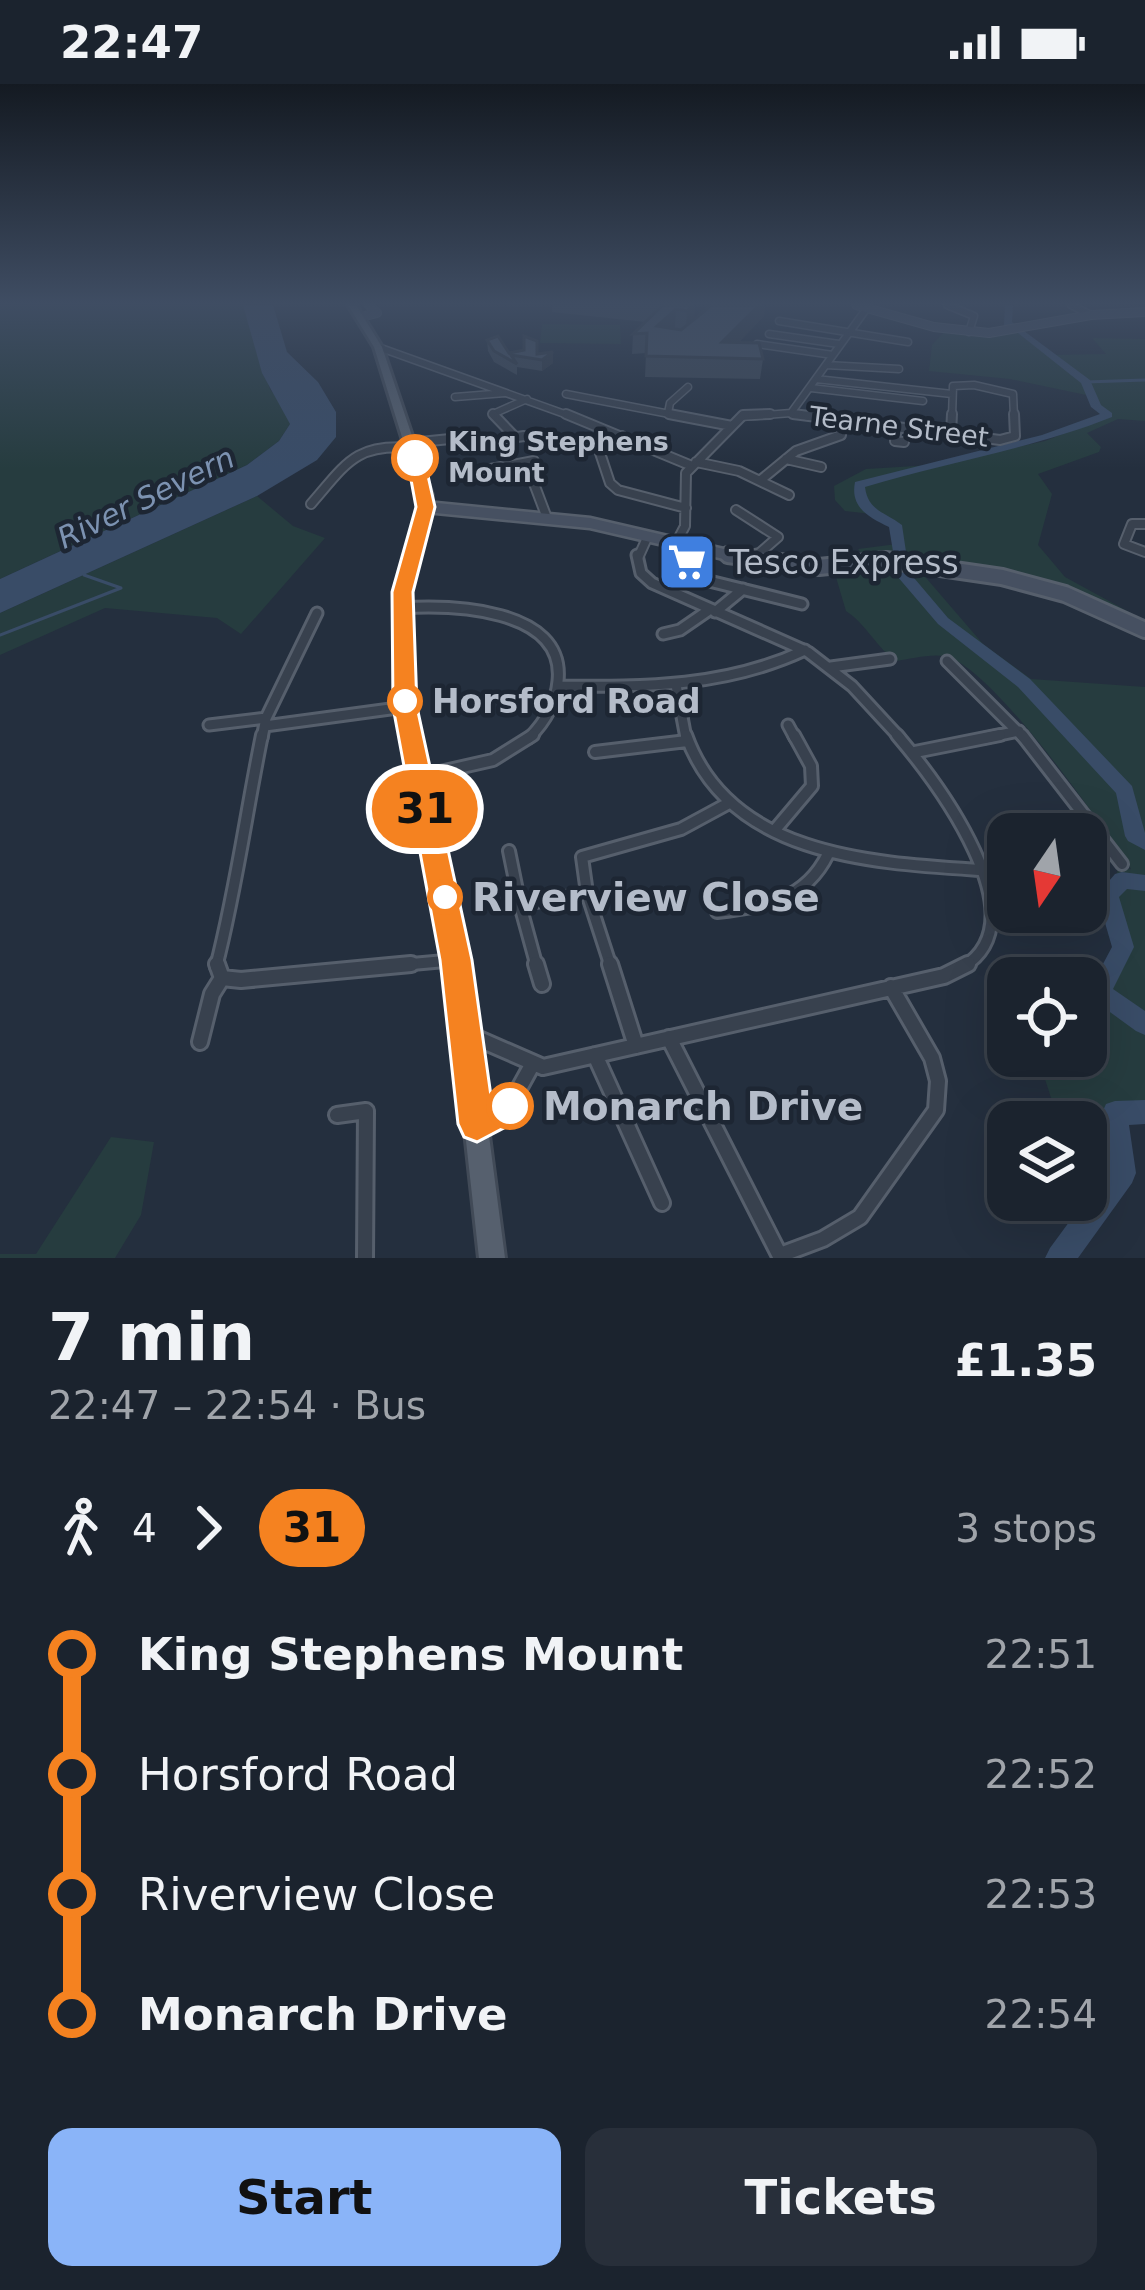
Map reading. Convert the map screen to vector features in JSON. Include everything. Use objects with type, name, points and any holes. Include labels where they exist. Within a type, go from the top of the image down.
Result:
[{"type":"main road","points":[[383,360],[426,507],[401,608],[405,707],[456,960],[492,1258]]},
{"type":"main road","points":[[426,507],[547,518],[750,562],[819,567],[886,560],[1043,586],[1145,631]]},
{"type":"street","points":[[418,360],[694,464],[762,479],[791,496]]},
{"type":"street","points":[[791,413],[829,360]]},
{"type":"street","points":[[826,364],[899,369]]},
{"type":"street","points":[[816,379],[952,394],[951,434]]},
{"type":"street","name":"Tearne Street","points":[[732,426],[751,412],[791,413],[951,434],[1015,436],[1010,391],[956,384],[952,394]]},
{"type":"street","points":[[597,400],[611,386]]},
{"type":"street","points":[[668,413],[670,403],[688,387]]},
{"type":"street","points":[[811,388],[922,400]]},
{"type":"street","points":[[455,397],[510,392]]},
{"type":"street","points":[[566,394],[732,426]]},
{"type":"street","points":[[504,439],[519,436],[493,414],[527,399]]},
{"type":"street","points":[[762,479],[802,448],[833,442],[841,435],[842,421]]},
{"type":"street","points":[[675,545],[685,526],[685,478],[732,426]]},
{"type":"street","points":[[897,427],[896,441],[904,442]]},
{"type":"street","points":[[622,436],[599,450],[610,483],[618,490],[686,508]]},
{"type":"street","points":[[311,504],[351,458],[376,445],[460,438]]},
{"type":"street","points":[[786,459],[822,467]]},
{"type":"street","points":[[484,470],[530,464],[547,518]]},
{"type":"street","points":[[738,513],[778,537],[750,562]]},
{"type":"street","points":[[1145,524],[1132,524],[1124,544],[1145,552]]},
{"type":"street","points":[[465,1033],[481,1034],[532,1065],[595,1055],[944,976],[981,953],[992,926],[992,906],[981,870],[914,752],[831,667],[805,650],[666,592],[641,573],[637,553],[647,538]]},
{"type":"street","points":[[698,578],[802,604]]},
{"type":"street","points":[[663,634],[712,612],[742,589]]},
{"type":"street","points":[[401,608],[456,606],[520,624],[556,656],[560,686],[555,707],[515,749],[468,769],[418,778]]},
{"type":"street","points":[[222,978],[216,968],[241,868],[244,820],[265,722],[317,613]]},
{"type":"street","points":[[560,686],[676,685],[754,674],[805,650]]},
{"type":"street","points":[[831,667],[890,658]]},
{"type":"street","points":[[947,661],[981,688],[1019,731],[1122,864]]},
{"type":"street","points":[[676,685],[687,741],[710,782],[729,802],[774,831],[828,854],[889,865],[981,870]]},
{"type":"street","points":[[209,724],[405,707]]},
{"type":"street","points":[[774,831],[812,786],[812,766],[788,725]]},
{"type":"street","points":[[914,752],[1019,731]]},
{"type":"street","points":[[595,752],[687,741]]},
{"type":"street","points":[[636,1046],[581,863],[585,854],[681,829],[729,802]]},
{"type":"street","points":[[509,851],[542,985]]},
{"type":"street","points":[[717,912],[790,898],[809,888],[828,854]]},
{"type":"street","points":[[520,905],[587,893]]},
{"type":"street","points":[[222,978],[456,960]]},
{"type":"street","points":[[200,1042],[212,994],[222,978]]},
{"type":"street","points":[[669,1038],[781,1256],[824,1239],[860,1217],[936,1110],[938,1081],[932,1058],[891,987]]},
{"type":"street","points":[[595,1055],[662,1203]]},
{"type":"street","points":[[477,1124],[510,1106],[532,1065]]},
{"type":"street","points":[[337,1115],[375,1110],[365,1258]]},
{"type":"green space","points":[[0,360],[261,360],[270,389],[290,424],[279,441],[247,465],[0,579]]},
{"type":"green space","points":[[930,360],[1145,360],[1145,421],[1118,419],[1087,433],[1101,447],[1099,452],[1038,474],[1052,494],[1038,545],[1065,577],[1140,618],[1135,620],[1041,580],[866,558],[858,549],[897,544],[895,525],[872,514],[845,511],[835,500],[834,486],[866,469],[932,465],[1045,441],[1107,416],[1091,396],[1010,379],[929,371]]},
{"type":"green space","points":[[257,496],[293,526],[325,538],[241,634],[217,618],[105,608],[0,655],[0,613]]},
{"type":"green space","points":[[860,565],[915,565],[983,644],[1031,679],[1145,687],[1145,1112],[1116,1114],[1122,1173],[1107,1192],[1107,1101],[1052,1101],[1044,1077],[1107,1077],[1107,978],[1123,947],[1108,895],[1118,870],[1131,869],[1107,834],[1107,813],[1092,813],[1021,721],[971,671],[945,656],[896,661],[846,611],[835,574]]},
{"type":"green space","points":[[111,1137],[154,1142],[141,1215],[115,1258],[0,1258],[0,1254],[36,1254]]},
{"type":"water","points":[[258,360],[295,360],[318,382],[336,412],[336,437],[317,460],[257,496],[0,613],[0,579],[247,465],[279,441],[290,424]]},
{"type":"waterway","points":[[1057,360],[1086,382],[1096,407],[1108,415],[1046,437],[859,485],[859,494],[869,511],[895,525],[902,573],[943,621],[1024,683],[1125,791],[1135,836],[1145,843]]},
{"type":"waterway","points":[[1086,382],[1145,380]]},
{"type":"waterway","points":[[0,635],[121,588],[84,575]]},
{"type":"waterway","points":[[1145,883],[1122,880],[1108,895],[1123,947],[1100,992],[1145,1024]]},
{"type":"waterway","points":[[1060,1258],[1122,1173],[1115,1113],[1145,1112]]},
{"type":"bus line","name":"31","points":[[415,458],[426,507],[401,608],[405,707],[456,960],[477,1124],[510,1106]]},
{"type":"place","name":"King Stephens Mount","points":[[415,458]]},
{"type":"place","name":"Tesco Express","points":[[687,562]]},
{"type":"place","name":"Horsford Road","points":[[405,701]]},
{"type":"place","name":"Riverview Close","points":[[445,897]]},
{"type":"place","name":"Monarch Drive","points":[[510,1106]]},
{"type":"water label","name":"River Severn","points":[[146,498]]}]
